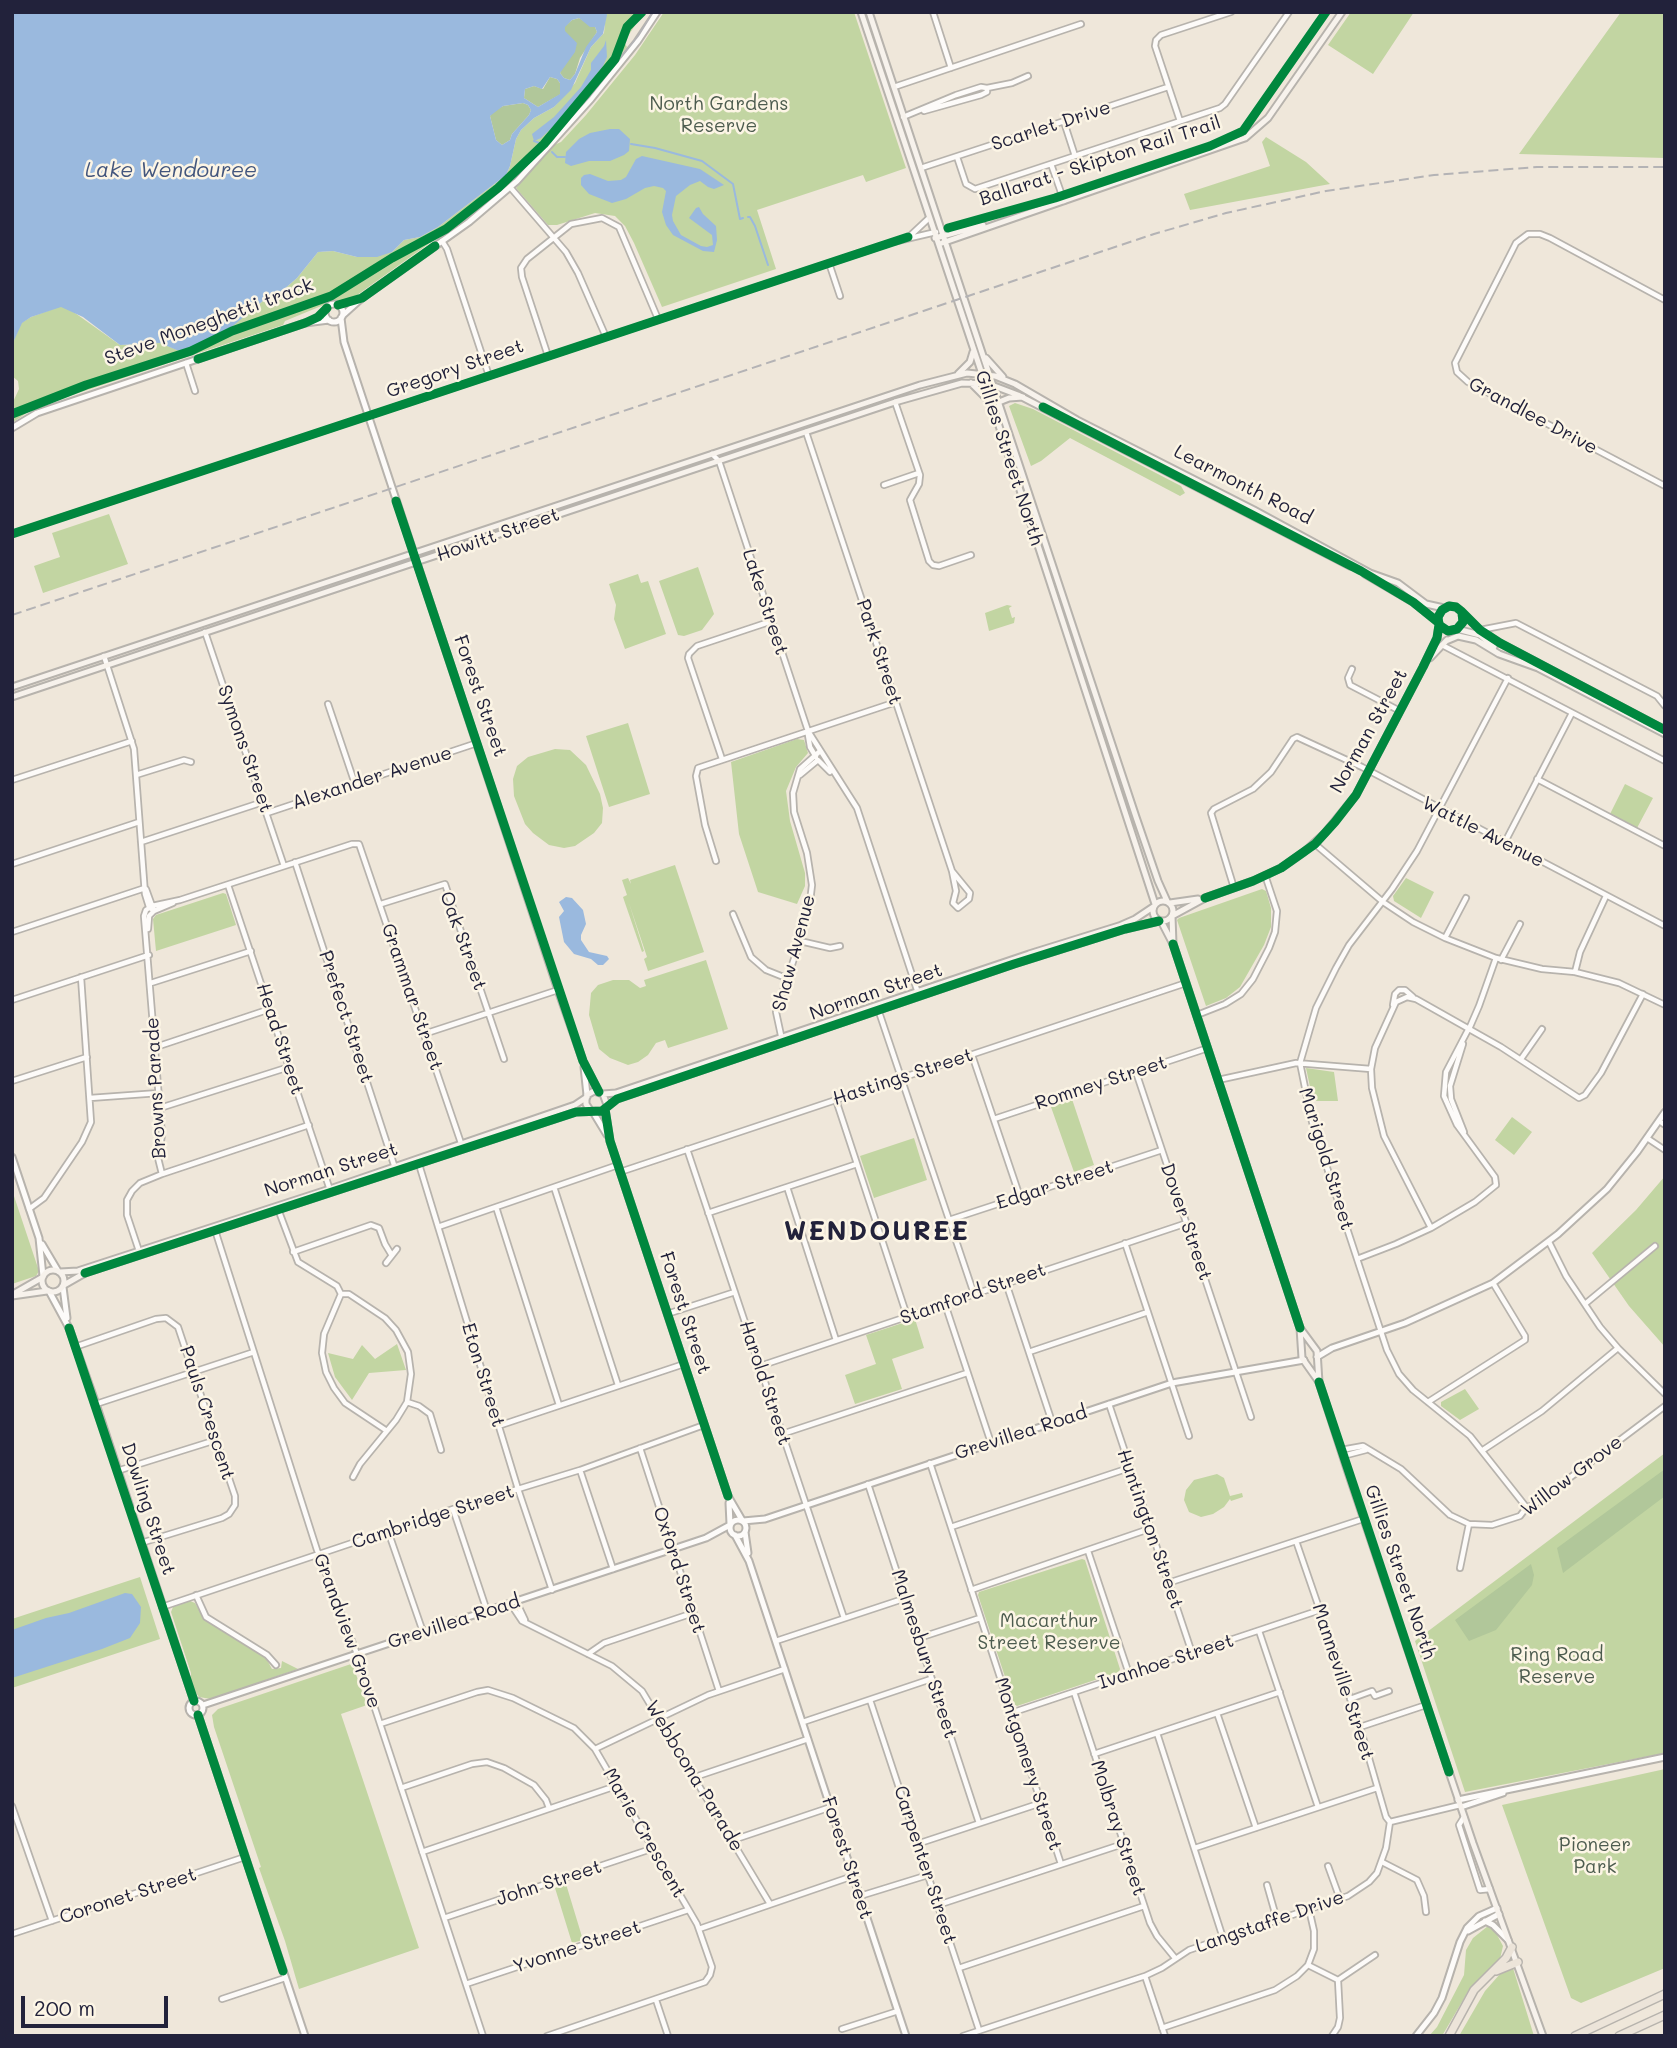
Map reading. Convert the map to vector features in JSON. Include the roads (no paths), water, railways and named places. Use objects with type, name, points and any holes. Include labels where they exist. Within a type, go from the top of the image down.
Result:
[{"type":"highway","points":[[1449,2036],[1470,1996],[1482,1980],[1506,1958],[1511,1945]]},
{"type":"highway","points":[[1470,1996],[1491,1975],[1518,1962]]},
{"type":"highway","points":[[1575,2036],[1665,1994]]},
{"type":"highway","points":[[1619,2036],[1665,2015]]},
{"type":"main road","name":"Gillies Street North","points":[[860,12],[985,383],[1154,905]]},
{"type":"main road","name":"Gillies Street North","points":[[869,12],[1132,804],[1158,881],[1168,902]]},
{"type":"main road","points":[[935,238],[1010,219],[1225,146],[1250,135],[1268,118],[1342,12]]},
{"type":"main road","points":[[958,374],[970,362],[974,350]]},
{"type":"main road","points":[[983,356],[1005,379]]},
{"type":"main road","name":"Howitt Street","points":[[12,687],[893,394],[958,374],[990,375]]},
{"type":"main road","name":"Learmonth Road","points":[[990,375],[1005,379],[1127,448]]},
{"type":"main road","points":[[970,382],[991,403]]},
{"type":"main road","name":"Howitt Street","points":[[12,696],[937,388],[970,382],[985,383]]},
{"type":"main road","name":"Learmonth Road","points":[[985,383],[1023,397],[1211,491],[1360,571],[1413,602],[1439,624]]},
{"type":"main road","points":[[893,394],[895,402]]},
{"type":"main road","points":[[999,402],[1023,397]]},
{"type":"main road","points":[[826,416],[829,424]]},
{"type":"main road","name":"Learmonth Road","points":[[1211,491],[1370,573],[1398,583],[1426,604],[1444,608]]},
{"type":"main road","points":[[505,522],[508,531]]},
{"type":"main road","points":[[1507,657],[1480,635],[1457,629],[1448,631],[1439,624],[1439,615],[1444,608],[1454,606],[1480,630],[1513,650],[1665,732]]},
{"type":"main road","points":[[1457,629],[1463,620],[1462,613]]},
{"type":"main road","name":"Norman Street","points":[[1172,916],[1205,898],[1265,876],[1315,844],[1348,806],[1368,771],[1423,667],[1437,638],[1439,624]]},
{"type":"main road","name":"Norman Street","points":[[1423,667],[1457,629]]},
{"type":"main road","points":[[1444,643],[1455,636],[1468,637],[1499,654],[1538,668],[1665,732]]},
{"type":"main road","points":[[1071,647],[1079,645]]},
{"type":"main road","points":[[1124,806],[1132,804]]},
{"type":"main road","name":"Norman Street","points":[[1168,902],[1205,898]]},
{"type":"main road","points":[[1161,901],[1168,902],[1173,908],[1172,916],[1160,921],[1154,917],[1154,905],[1161,901]]},
{"type":"main road","name":"Norman Street","points":[[918,994],[1000,964],[1119,926],[1135,919],[1154,905]]},
{"type":"main road","name":"Gillies Street North","points":[[1172,916],[1173,943]]},
{"type":"main road","name":"Gillies Street North","points":[[1160,921],[1173,943],[1208,1048],[1300,1328],[1305,1361],[1319,1382]]},
{"type":"main road","name":"Norman Street","points":[[601,1093],[616,1093],[918,994],[1125,929],[1160,921]]},
{"type":"main road","points":[[1000,964],[1007,966]]},
{"type":"main road","name":"Norman Street","points":[[606,1107],[617,1099],[781,1040]]},
{"type":"main road","points":[[594,1091],[601,1093],[606,1107],[592,1111],[586,1104],[587,1096],[594,1091]]},
{"type":"main road","name":"Norman Street","points":[[463,1148],[575,1105],[587,1096]]},
{"type":"main road","name":"Norman Street","points":[[12,1295],[55,1292],[85,1273],[140,1253],[576,1112],[592,1111]]},
{"type":"main road","name":"Norman Street","points":[[12,1295],[49,1271],[75,1271],[140,1253]]},
{"type":"main road","points":[[59,1271],[64,1277],[63,1286]]},
{"type":"main road","points":[[43,1276],[43,1284],[48,1291]]},
{"type":"main road","name":"Gillies Street North","points":[[1300,1328],[1315,1348],[1319,1382],[1363,1519],[1464,1817],[1543,2036]]},
{"type":"main road","points":[[1302,1352],[1307,1347],[1315,1348]]},
{"type":"main road","points":[[1305,1361],[1312,1362],[1317,1358]]},
{"type":"street","points":[[305,323],[335,321],[362,298],[481,213],[510,187],[592,99],[657,12]]},
{"type":"street","points":[[933,12],[951,68]]},
{"type":"street","points":[[1180,121],[1155,46],[1157,38],[1231,12]]},
{"type":"street","points":[[957,157],[965,184],[973,189],[1224,105],[1289,12]]},
{"type":"street","points":[[886,90],[1081,24]]},
{"type":"street","points":[[913,114],[956,95],[1028,76]]},
{"type":"street","name":"Scarlet Drive","points":[[921,169],[1168,87]]},
{"type":"street","points":[[979,88],[981,95]]},
{"type":"street","points":[[903,117],[958,103],[987,92],[987,88]]},
{"type":"street","points":[[956,95],[958,103]]},
{"type":"street","points":[[1064,122],[1075,156]]},
{"type":"street","points":[[1051,164],[1064,201]]},
{"type":"street","points":[[924,177],[933,165]]},
{"type":"street","points":[[510,187],[553,236],[574,266],[604,337]]},
{"type":"street","points":[[548,356],[521,271],[526,260],[568,225],[594,219],[605,219],[616,224],[626,240],[658,319]]},
{"type":"street","name":"Gregory Street","points":[[908,237],[928,219]]},
{"type":"street","name":"Grandlee Drive","points":[[1665,300],[1550,238],[1540,234],[1528,234],[1516,243],[1455,363],[1457,372],[1468,382],[1665,486]]},
{"type":"street","name":"Gregory Street","points":[[12,534],[908,237],[935,238]]},
{"type":"street","points":[[442,241],[448,251],[489,376]]},
{"type":"street","points":[[829,263],[841,296]]},
{"type":"street","points":[[12,428],[33,414],[305,323],[318,317],[331,305],[338,306],[362,298]]},
{"type":"street","points":[[338,306],[341,309],[341,317]]},
{"type":"street","points":[[327,308],[326,314],[330,320]]},
{"type":"street","name":"Forest Street","points":[[341,317],[344,342],[558,990],[583,1061],[601,1093]]},
{"type":"street","name":"Forest Street","points":[[330,320],[344,342]]},
{"type":"street","points":[[186,363],[195,391]]},
{"type":"street","points":[[895,402],[919,473],[919,485],[910,500],[929,561],[939,566],[971,555]]},
{"type":"street","name":"Park Street","points":[[806,432],[952,871],[956,891],[953,903],[958,908],[969,900],[971,893],[952,871]]},
{"type":"street","points":[[712,454],[719,461]]},
{"type":"street","name":"Lake Street","points":[[719,461],[808,731],[819,756]]},
{"type":"street","name":"Lake Street","points":[[711,463],[722,473]]},
{"type":"street","points":[[884,485],[919,473]]},
{"type":"street","points":[[722,759],[688,658],[689,654],[697,646],[772,621]]},
{"type":"street","points":[[1480,630],[1516,623],[1663,698],[1665,706]]},
{"type":"street","name":"Symons Street","points":[[205,632],[284,866]]},
{"type":"street","points":[[1444,643],[1665,761]]},
{"type":"street","name":"Browns Parade","points":[[104,656],[132,741],[145,888],[152,908],[144,914],[156,1047],[162,1139],[158,1156],[162,1174],[140,1183],[127,1200],[127,1215],[140,1253]]},
{"type":"street","points":[[1352,668],[1349,684],[1400,711]]},
{"type":"street","name":"Marigold Street","points":[[1508,678],[1410,862],[1336,968],[1316,1008],[1300,1063],[1312,1122],[1387,1350],[1399,1374],[1428,1402],[1464,1429],[1527,1508]]},
{"type":"street","points":[[716,861],[705,825],[696,770],[895,702]]},
{"type":"street","points":[[328,704],[355,784]]},
{"type":"street","points":[[1505,842],[1572,713]]},
{"type":"street","name":"Wattle Avenue","points":[[1234,888],[1210,817],[1214,809],[1253,789],[1271,772],[1297,737],[1368,771],[1665,926]]},
{"type":"street","points":[[12,780],[132,741]]},
{"type":"street","name":"Alexander Avenue","points":[[267,813],[478,743]]},
{"type":"street","points":[[819,756],[857,808],[918,994]]},
{"type":"street","name":"Shaw Avenue","points":[[781,1040],[775,1015],[800,941],[812,885],[807,853],[793,808],[796,782],[800,769],[819,756]]},
{"type":"street","points":[[136,775],[184,760],[191,762]]},
{"type":"street","points":[[1537,779],[1665,846]]},
{"type":"street","points":[[141,842],[263,802]]},
{"type":"street","points":[[12,864],[139,822]]},
{"type":"street","name":"Grammar Street","points":[[295,862],[359,844],[463,1148]]},
{"type":"street","points":[[1315,844],[1383,902],[1413,922],[1445,938],[1499,959],[1542,969],[1575,972],[1619,983],[1665,1005]]},
{"type":"street","points":[[152,908],[295,862]]},
{"type":"street","name":"Prefect Street","points":[[295,862],[396,1170]]},
{"type":"street","points":[[1197,1015],[1229,1003],[1244,991],[1271,943],[1276,928],[1277,911],[1265,876]]},
{"type":"street","name":"Oak Street","points":[[381,904],[446,883],[504,1059]]},
{"type":"street","name":"Head Street","points":[[229,885],[331,1191]]},
{"type":"street","points":[[12,932],[145,888]]},
{"type":"street","points":[[1575,972],[1580,952],[1606,896]]},
{"type":"street","points":[[1445,938],[1465,898]]},
{"type":"street","points":[[733,914],[751,957],[766,970],[786,978]]},
{"type":"street","points":[[1357,1259],[1431,1228],[1475,1202],[1497,1182],[1466,1139],[1451,1099],[1450,1086],[1469,1028],[1499,959],[1520,924]]},
{"type":"street","points":[[800,941],[830,948],[841,946]]},
{"type":"street","points":[[151,983],[251,951]]},
{"type":"street","points":[[12,1000],[149,955]]},
{"type":"street","points":[[30,1209],[43,1200],[85,1137],[91,1122],[80,977]]},
{"type":"street","name":"Hastings Street","points":[[438,1227],[554,1187],[687,1149],[1186,983]]},
{"type":"street","points":[[424,1034],[558,990]]},
{"type":"street","points":[[1431,1228],[1384,1136],[1376,1111],[1371,1069],[1378,1040],[1393,1006],[1395,994],[1399,990],[1406,990],[1415,999],[1521,1059],[1580,1098],[1601,1073],[1643,994]]},
{"type":"street","points":[[1393,1006],[1403,998],[1415,999]]},
{"type":"street","points":[[878,1007],[974,1294]]},
{"type":"street","points":[[156,1047],[270,1009]]},
{"type":"street","points":[[1521,1059],[1542,1028]]},
{"type":"street","name":"Romney Street","points":[[994,1119],[1208,1048]]},
{"type":"street","points":[[972,1055],[1020,1197]]},
{"type":"street","points":[[12,1081],[87,1058]]},
{"type":"street","name":"Forest Street","points":[[583,1061],[587,1096]]},
{"type":"street","points":[[1218,1080],[1300,1063],[1371,1069]]},
{"type":"street","points":[[160,1108],[289,1067]]},
{"type":"street","name":"Dover Street","points":[[1136,1072],[1251,1417]]},
{"type":"street","points":[[90,1098],[159,1093]]},
{"type":"street","points":[[836,1100],[908,1316]]},
{"type":"street","name":"Forest Street","points":[[606,1107],[610,1141],[728,1496],[742,1520]]},
{"type":"street","name":"Forest Street","points":[[592,1111],[610,1141]]},
{"type":"street","points":[[1315,1348],[1381,1331],[1493,1283],[1549,1242],[1607,1189],[1662,1123],[1665,1112]]},
{"type":"street","points":[[162,1174],[309,1125]]},
{"type":"street","points":[[1647,1138],[1665,1150]]},
{"type":"street","name":"Harold Street","points":[[687,1149],[844,1618]]},
{"type":"street","name":"Edgar Street","points":[[949,1220],[1162,1150]]},
{"type":"street","points":[[12,1157],[39,1238],[43,1276]]},
{"type":"street","name":"Eton Street","points":[[418,1162],[498,1426],[552,1590]]},
{"type":"street","points":[[708,1213],[857,1164]]},
{"type":"street","points":[[554,1187],[618,1385]]},
{"type":"street","points":[[787,1187],[836,1340]]},
{"type":"street","points":[[496,1207],[559,1405]]},
{"type":"street","points":[[278,1208],[298,1262],[338,1287],[341,1294],[324,1334],[323,1358],[327,1375],[345,1402],[387,1431]]},
{"type":"street","name":"Stamford Street","points":[[760,1366],[1186,1223]]},
{"type":"street","points":[[293,1252],[372,1225],[379,1229],[391,1254]]},
{"type":"street","name":"Grandview Grove","points":[[215,1229],[319,1554],[357,1654],[483,2036]]},
{"type":"street","points":[[39,1238],[59,1271]]},
{"type":"street","points":[[1549,1242],[1566,1276],[1618,1348],[1665,1394]]},
{"type":"street","points":[[1125,1243],[1189,1436]]},
{"type":"street","points":[[1585,1304],[1655,1246]]},
{"type":"street","points":[[386,1263],[397,1249]]},
{"type":"street","points":[[1006,1283],[1052,1422]]},
{"type":"street","points":[[1428,1402],[1525,1340],[1526,1336],[1493,1283]]},
{"type":"street","name":"Dowling Street","points":[[63,1286],[69,1328],[194,1701]]},
{"type":"street","name":"Dowling Street","points":[[48,1291],[69,1328]]},
{"type":"street","points":[[667,1314],[735,1292]]},
{"type":"street","points":[[341,1294],[349,1294],[389,1322],[408,1352],[411,1369],[407,1402],[353,1477]]},
{"type":"street","points":[[945,1304],[990,1443]]},
{"type":"street","points":[[1029,1352],[1148,1312]]},
{"type":"street","name":"Pauls Crescent","points":[[75,1347],[156,1319],[166,1318],[175,1323],[235,1496],[235,1505],[229,1514],[222,1518],[140,1543]]},
{"type":"street","points":[[1317,1358],[1342,1343]]},
{"type":"street","points":[[1483,1450],[1542,1411],[1618,1348]]},
{"type":"street","points":[[96,1404],[254,1352]]},
{"type":"street","name":"Grevillea Road","points":[[1281,1364],[1302,1352]]},
{"type":"street","name":"Grevillea Road","points":[[203,1705],[673,1550],[706,1538],[735,1520],[765,1518],[805,1506],[1172,1383],[1305,1361]]},
{"type":"street","points":[[498,1426],[684,1364]]},
{"type":"street","points":[[782,1434],[967,1373]]},
{"type":"street","points":[[407,1402],[430,1414],[441,1450]]},
{"type":"street","name":"Huntington Street","points":[[1109,1404],[1192,1653]]},
{"type":"street","name":"Willow Grove","points":[[1469,1524],[1503,1523],[1518,1517],[1665,1406]]},
{"type":"street","name":"Cambridge Street","points":[[161,1607],[453,1509],[580,1470],[704,1425]]},
{"type":"street","points":[[117,1471],[216,1440]]},
{"type":"street","points":[[1342,1453],[1360,1446],[1370,1450],[1407,1474],[1446,1513],[1469,1524],[1460,1568]]},
{"type":"street","name":"Oxford Street","points":[[640,1448],[719,1691]]},
{"type":"street","name":"Montgomery Street","points":[[930,1463],[1061,1864]]},
{"type":"street","points":[[951,1527],[1129,1468]]},
{"type":"street","points":[[580,1470],[612,1569]]},
{"type":"street","name":"Malmesbury Street","points":[[868,1484],[979,1823]]},
{"type":"street","name":"Forest Street","points":[[728,1496],[730,1525]]},
{"type":"street","points":[[453,1509],[487,1611]]},
{"type":"street","name":"Grevillea Road","points":[[706,1538],[741,1535],[765,1518]]},
{"type":"street","points":[[1168,1583],[1363,1519]]},
{"type":"street","points":[[742,1520],[749,1560]]},
{"type":"street","points":[[730,1525],[749,1560]]},
{"type":"street","points":[[971,1590],[1149,1529]]},
{"type":"street","points":[[388,1531],[423,1632]]},
{"type":"street","name":"Manneville Street","points":[[1296,1541],[1360,1727],[1386,1817],[1390,1822]]},
{"type":"street","points":[[1088,1551],[1129,1674]]},
{"type":"street","name":"Forest Street","points":[[749,1560],[906,2036]]},
{"type":"street","points":[[196,1595],[205,1616],[267,1655],[276,1665]]},
{"type":"street","points":[[776,1641],[906,1598]]},
{"type":"street","name":"Webbcona Parade","points":[[513,1602],[528,1623],[612,1666],[632,1681],[660,1718],[770,1904]]},
{"type":"street","name":"Ivanhoe Street","points":[[1011,1713],[1320,1611]]},
{"type":"street","points":[[588,1654],[604,1643],[693,1613]]},
{"type":"street","points":[[919,1638],[980,1618]]},
{"type":"street","points":[[1259,1631],[1318,1807]]},
{"type":"street","points":[[595,1749],[719,1691],[785,1669]]},
{"type":"street","points":[[803,1722],[931,1679]]},
{"type":"street","name":"Marie Crescent","points":[[380,1724],[488,1690],[513,1698],[574,1728],[595,1749],[699,1929],[712,1967],[708,1979],[701,1984],[547,2036]]},
{"type":"street","points":[[1350,1699],[1373,1691],[1374,1696],[1389,1691]]},
{"type":"street","name":"Molbray Street","points":[[1074,1692],[1144,1906],[1155,1934],[1175,1958]]},
{"type":"street","points":[[1094,1754],[1280,1692]]},
{"type":"street","name":"Carpenter Street","points":[[870,1700],[979,2031]]},
{"type":"street","points":[[194,1701],[203,1705],[202,1712],[198,1715],[189,1710],[194,1701]]},
{"type":"street","points":[[1360,1727],[1426,1705]]},
{"type":"street","points":[[1217,1713],[1256,1828]]},
{"type":"street","points":[[198,1715],[305,2036]]},
{"type":"street","points":[[1157,1733],[1223,1938]]},
{"type":"street","points":[[695,1777],[808,1739]]},
{"type":"street","points":[[1390,1822],[1460,1804],[1492,1792],[1506,1792],[1665,1757]]},
{"type":"street","points":[[401,1788],[472,1764],[487,1762],[504,1768],[534,1786],[549,1808]]},
{"type":"street","points":[[422,1852],[616,1786]]},
{"type":"street","points":[[1195,1848],[1377,1788]]},
{"type":"street","points":[[918,1844],[1041,1803]]},
{"type":"street","points":[[12,1805],[52,1921]]},
{"type":"street","points":[[733,1840],[831,1807]]},
{"type":"street","name":"Gillies Street North","points":[[1464,1817],[1459,1825],[1483,1899]]},
{"type":"street","name":"Langstaffe Drive","points":[[963,2036],[1145,1976],[1189,1950],[1354,1893],[1369,1882],[1382,1862],[1390,1822]]},
{"type":"street","points":[[938,1905],[1123,1844]]},
{"type":"street","name":"John Street","points":[[444,1918],[653,1848]]},
{"type":"street","name":"Coronet Street","points":[[12,1934],[245,1857]]},
{"type":"street","points":[[1382,1862],[1417,1881],[1424,1896],[1426,1912]]},
{"type":"street","points":[[1328,1866],[1340,1899]]},
{"type":"street","points":[[860,1896],[928,1875]]},
{"type":"street","points":[[699,1929],[853,1876]]},
{"type":"street","points":[[1267,1885],[1277,1920]]},
{"type":"street","points":[[1480,1890],[1490,1889]]},
{"type":"street","points":[[959,1968],[1144,1906]]},
{"type":"street","points":[[1162,2028],[1275,1990],[1297,1976],[1307,1965],[1315,1939],[1309,1909]]},
{"type":"street","name":"Yvonne Street","points":[[466,1984],[688,1910]]},
{"type":"street","points":[[1463,1936],[1498,1911]]},
{"type":"street","points":[[1416,2036],[1442,1998],[1463,1936],[1475,1919],[1498,1911]]},
{"type":"street","points":[[1485,1921],[1493,1924],[1511,1945]]},
{"type":"street","points":[[1338,1980],[1375,1955]]},
{"type":"street","points":[[1307,1965],[1338,1980]]},
{"type":"street","points":[[1145,1976],[1165,2036]]},
{"type":"street","points":[[222,1999],[285,1978]]},
{"type":"street","points":[[1332,2036],[1340,2018],[1338,1980]]},
{"type":"street","points":[[656,2000],[668,2036]]},
{"type":"street","points":[[842,2029],[898,2011]]},
{"type":"water","name":"Lake Wendouree","points":[[12,12],[606,12],[603,34],[591,47],[571,90],[554,107],[534,118],[521,130],[506,175],[438,227],[420,237],[404,240],[392,252],[377,257],[357,257],[333,251],[318,252],[297,278],[282,291],[264,300],[228,330],[199,345],[179,351],[160,343],[120,345],[83,317],[61,307],[31,317],[22,323],[12,345]],"holes":[[[579,18],[590,27],[595,27],[597,32],[586,47],[570,80],[560,73],[575,52],[577,43],[565,31],[565,27],[572,20]],[[550,77],[560,83],[560,94],[538,107],[524,98],[525,89],[534,86],[542,89]],[[523,103],[531,110],[510,140],[502,145],[496,140],[490,116],[503,106]]]},
{"type":"water","points":[[606,40],[607,57],[603,66],[561,119],[534,141],[532,134],[554,117],[581,87],[591,70],[591,63]]},
{"type":"water","points":[[619,129],[630,139],[629,151],[624,155],[610,161],[589,161],[571,166],[565,163],[566,152],[579,139],[590,133]]},
{"type":"water","points":[[642,156],[700,169],[724,185],[714,189],[700,181],[690,185],[676,196],[672,215],[681,235],[707,247],[713,245],[712,235],[689,218],[699,207],[716,226],[714,252],[703,251],[673,235],[662,212],[666,191],[663,188],[645,188],[626,199],[612,203],[589,194],[581,185],[581,178],[590,174],[608,181],[621,180],[626,177],[636,159]]},
{"type":"water","points":[[566,897],[572,898],[583,910],[586,924],[581,940],[589,952],[607,956],[609,959],[603,965],[574,954],[564,942],[559,917],[564,911],[559,902]]},
{"type":"water","points":[[125,1593],[132,1594],[141,1607],[140,1623],[130,1638],[12,1678],[12,1630]]},
{"type":"waterway","points":[[534,141],[542,144]]},
{"type":"waterway","points":[[631,144],[702,161],[733,184],[740,219],[743,218]]},
{"type":"waterway","points":[[552,152],[557,157],[565,157]]},
{"type":"waterway","points":[[748,217],[755,226],[768,265]]},
{"type":"tram line","points":[[514,179],[590,96],[638,36],[653,12]]},
{"type":"railway","points":[[12,615],[1154,234],[1226,213],[1326,191],[1434,175],[1537,167],[1665,167]]},
{"type":"district","name":"WENDOUREE","points":[[877,1232]]},
{"type":"park label","name":"North Gardens Reserve","points":[[719,115]]},
{"type":"park label","name":"Macarthur Street Reserve","points":[[1049,1632]]},
{"type":"park label","name":"Ring Road Reserve","points":[[1557,1666]]},
{"type":"park label","name":"Pioneer Park","points":[[1595,1856]]}]
